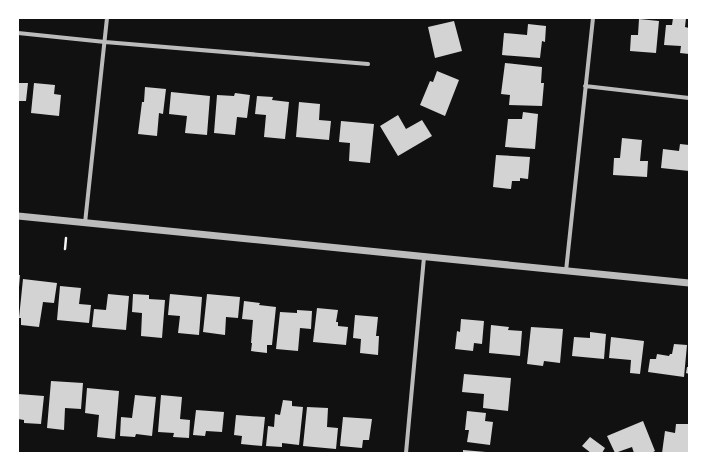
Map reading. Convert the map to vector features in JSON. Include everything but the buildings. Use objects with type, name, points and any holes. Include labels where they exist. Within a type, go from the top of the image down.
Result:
[{"type":"street","points":[[85,223],[107,18]]},
{"type":"street","points":[[566,271],[593,18]]},
{"type":"street","points":[[18,33],[105,42],[368,64]]},
{"type":"street","points":[[585,86],[689,98]]},
{"type":"street","points":[[18,216],[689,283]]},
{"type":"street","points":[[406,453],[424,257]]},
{"type":"path","points":[[65,249],[66,238]]}]
